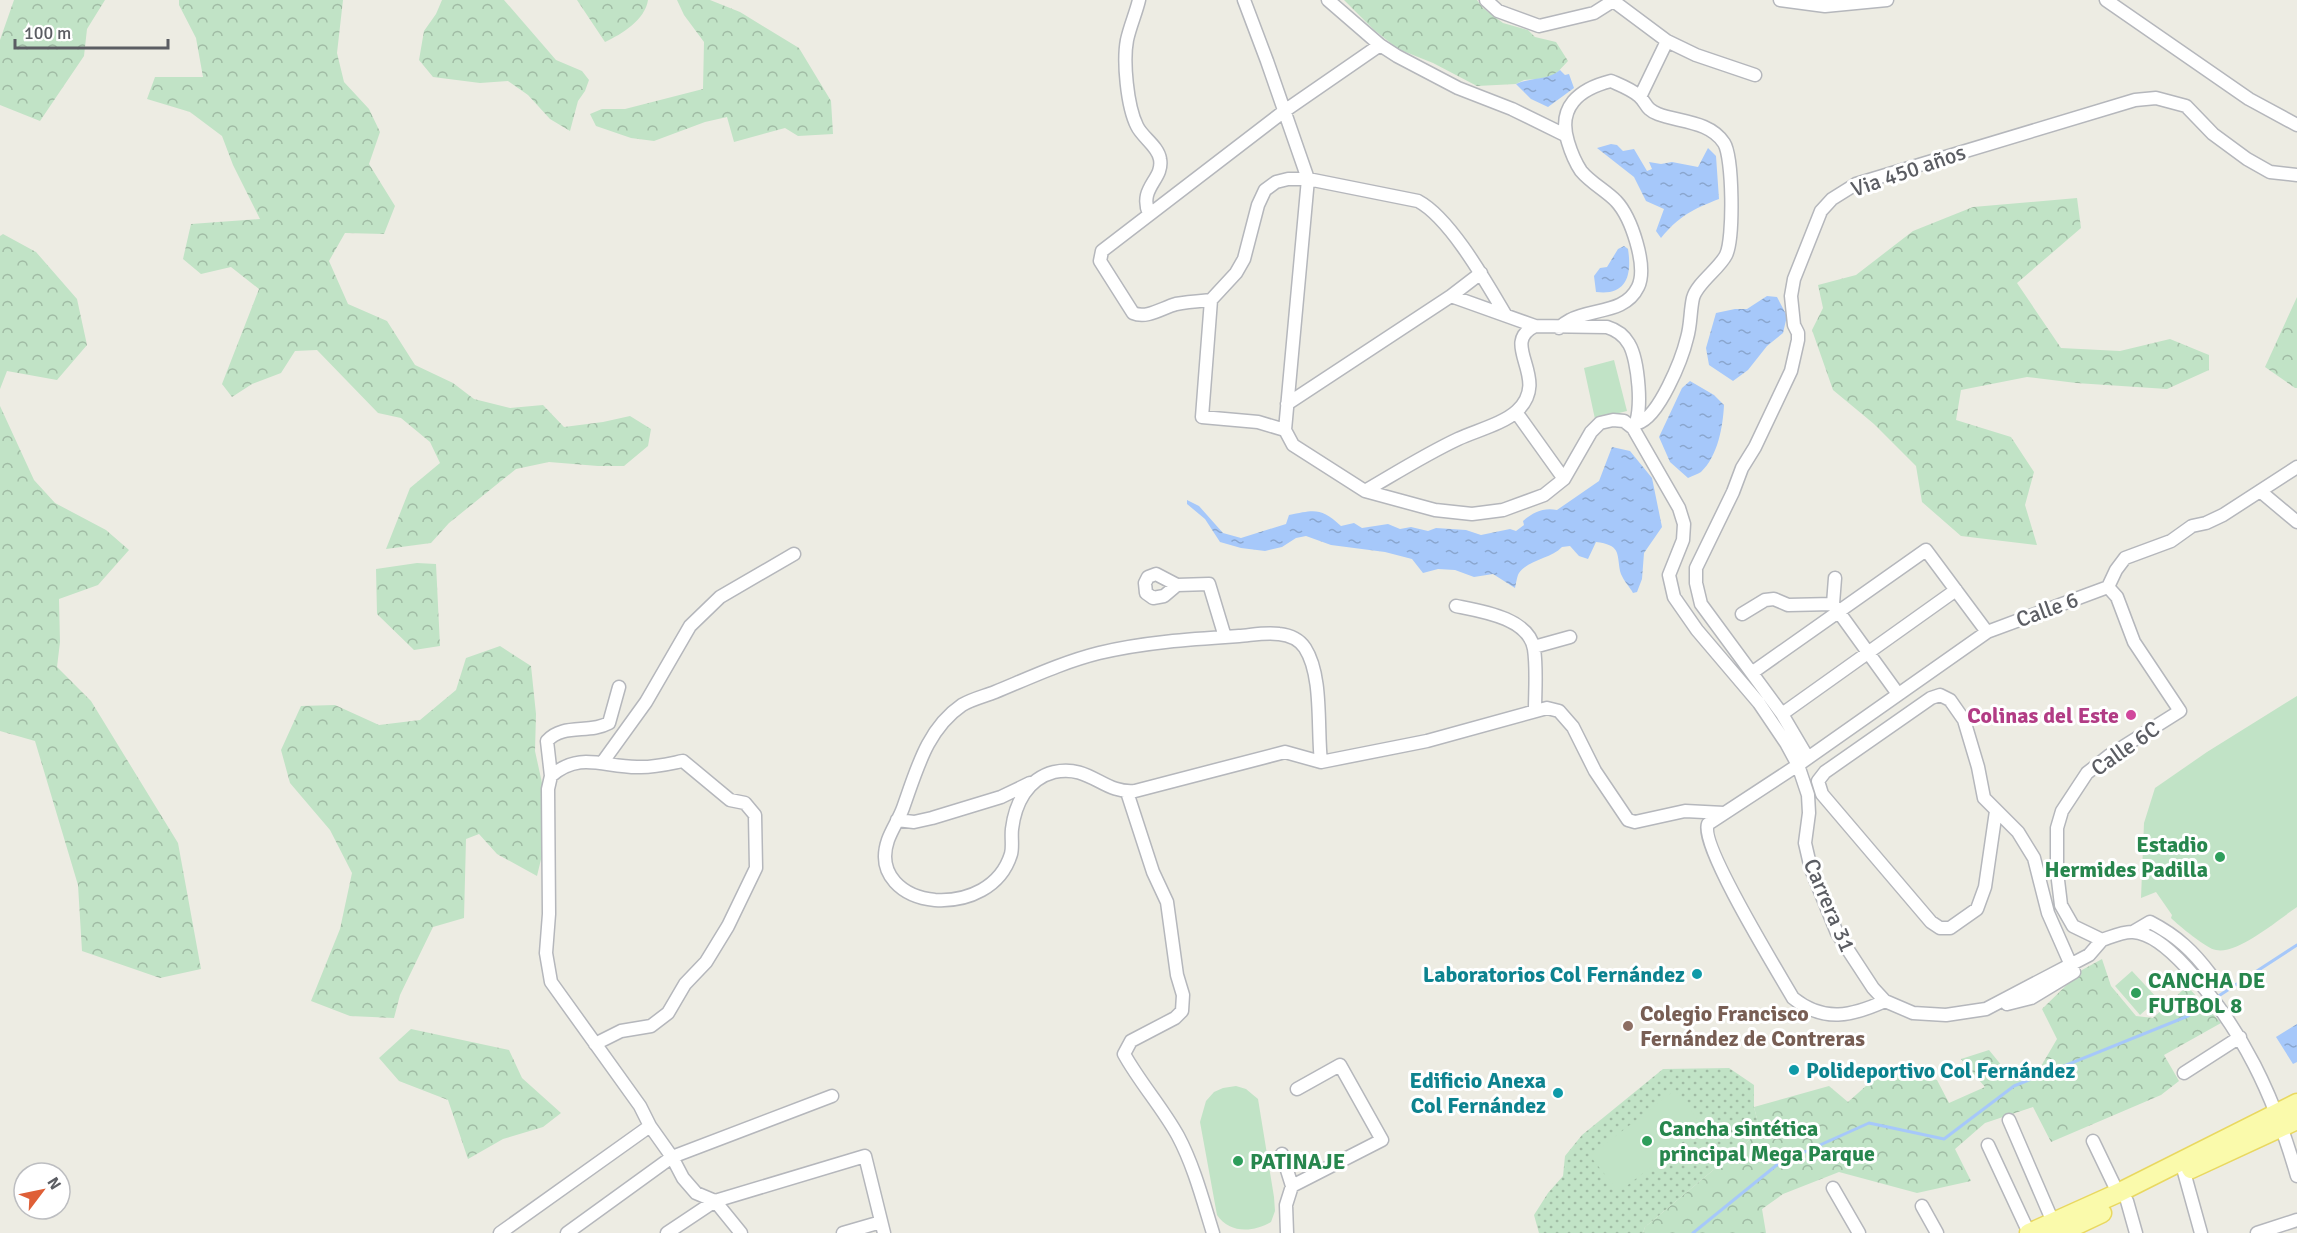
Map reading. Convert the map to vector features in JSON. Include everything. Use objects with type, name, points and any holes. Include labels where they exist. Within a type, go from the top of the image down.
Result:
[{"type":"main road","points":[[2122,1197],[2288,1129],[2297,1103]]},
{"type":"main road","points":[[2029,1233],[2056,1227],[2122,1197],[2288,1129]]},
{"type":"street","points":[[1139,0],[1127,39],[1126,67],[1131,106],[1137,126],[1158,153],[1161,161],[1157,175],[1145,195],[1145,206],[1149,214]]},
{"type":"street","points":[[1244,0],[1308,179],[1285,430],[1293,444],[1365,490],[1435,510],[1472,514],[1503,510],[1544,495],[1564,479],[1591,432],[1600,423],[1613,420],[1636,425]]},
{"type":"street","points":[[1328,0],[1380,45],[1397,56],[1458,88],[1512,109],[1565,135]]},
{"type":"street","points":[[1486,0],[1498,11],[1539,26],[1594,13],[1613,0],[1667,41],[1696,55],[1755,75]]},
{"type":"street","points":[[1780,0],[1825,6],[1887,0]]},
{"type":"street","points":[[2106,0],[2249,99],[2297,125]]},
{"type":"street","points":[[1640,97],[1667,41]]},
{"type":"street","points":[[1211,300],[1177,304],[1144,316],[1133,314],[1100,261],[1100,255],[1149,214],[1283,112],[1380,45]]},
{"type":"street","points":[[1559,328],[1571,319],[1620,306],[1633,295],[1639,286],[1639,253],[1632,228],[1617,202],[1581,170],[1572,155],[1565,135],[1564,116],[1568,107],[1586,90],[1611,81],[1640,97],[1644,106],[1658,114],[1702,126],[1724,142],[1728,160],[1732,225],[1731,240],[1726,256],[1693,296],[1688,338],[1668,385],[1652,413],[1636,425]]},
{"type":"street","name":"Via 450 años","points":[[1803,761],[1782,714],[1707,613],[1698,593],[1696,568],[1791,370],[1798,340],[1791,296],[1794,279],[1821,211],[1832,199],[1856,184],[2135,100],[2156,98],[2186,106],[2213,134],[2270,172],[2297,175]]},
{"type":"street","points":[[1285,430],[1258,422],[1202,417],[1211,300],[1236,273],[1244,259],[1258,205],[1265,190],[1276,182],[1288,179],[1308,179],[1419,201],[1431,207],[1481,273],[1505,314]]},
{"type":"street","points":[[1287,404],[1451,296],[1481,273]]},
{"type":"street","points":[[1451,296],[1535,326],[1607,327],[1616,329],[1623,336],[1635,359],[1638,398],[1636,425],[1679,508],[1684,524],[1683,540],[1669,575],[1674,597],[1697,630],[1759,703],[1786,743],[1803,761]]},
{"type":"street","points":[[1365,490],[1438,449],[1516,412],[1531,387],[1521,345],[1527,330],[1535,326]]},
{"type":"street","points":[[1516,412],[1564,479]]},
{"type":"street","points":[[2108,587],[2115,570],[2125,558],[2171,541],[2192,526],[2206,523],[2223,515],[2297,467]]},
{"type":"street","points":[[2260,491],[2297,522]]},
{"type":"street","points":[[1753,672],[1836,608],[1926,550],[1987,632]]},
{"type":"street","points":[[602,763],[646,702],[690,626],[720,597],[794,554]]},
{"type":"street","points":[[1835,578],[1836,608],[1898,694]]},
{"type":"street","points":[[1177,585],[1209,584],[1225,637]]},
{"type":"street","name":"Calle 6","points":[[1886,1001],[1863,1011],[1841,1015],[1812,1011],[1793,998],[1721,872],[1706,831],[1708,824],[1803,761],[1987,632],[2108,587]]},
{"type":"street","name":"Calle 6C","points":[[2073,926],[2061,905],[2057,872],[2057,828],[2062,811],[2087,773],[2110,755],[2180,711],[2134,642],[2117,597],[2108,587]]},
{"type":"street","points":[[1782,714],[1956,590]]},
{"type":"street","points":[[1742,614],[1765,600],[1774,599],[1788,605],[1836,608]]},
{"type":"street","points":[[1456,606],[1500,615],[1525,632],[1534,647],[1535,711]]},
{"type":"street","points":[[1042,776],[1019,799],[1012,831],[1011,853],[1003,871],[991,885],[971,897],[936,900],[908,894],[890,877],[886,860],[887,842],[913,774],[925,749],[944,721],[964,704],[1050,669],[1099,653],[1147,644],[1225,637],[1277,633],[1290,636],[1305,648],[1313,665],[1321,762]]},
{"type":"street","points":[[1534,647],[1570,637]]},
{"type":"street","points":[[619,687],[609,723],[600,728],[565,730],[554,734],[547,741],[551,776],[548,789],[549,914],[546,953],[550,982],[640,1106],[650,1126],[672,1156],[683,1178],[696,1193],[715,1201],[741,1233]]},
{"type":"street","points":[[1886,1001],[1912,1013],[1946,1015],[1986,1009],[2031,998],[2074,972],[2048,913],[2034,858],[2010,823],[1984,798],[1978,767],[1964,720],[1950,700],[1940,695],[1931,698],[1834,765],[1818,781],[1822,794],[1886,872],[1931,922],[1940,928],[1950,928],[1977,909],[1985,887],[1996,811]]},
{"type":"street","points":[[897,820],[914,822],[978,804],[1001,797],[1042,776],[1070,770],[1084,773],[1116,790],[1127,792],[1285,752],[1321,762],[1427,741],[1547,708],[1558,711],[1573,727],[1595,771],[1631,822],[1685,811],[1724,813]]},
{"type":"street","points":[[551,776],[562,766],[576,761],[634,767],[654,767],[683,761],[730,800],[745,803],[755,815],[756,868],[728,926],[706,962],[685,984],[668,1013],[651,1026],[621,1031],[595,1044]]},
{"type":"street","name":"Carrera 31","points":[[1803,761],[1809,813],[1805,843],[1811,869],[1837,933],[1873,988],[1886,1001]]},
{"type":"street","points":[[1127,792],[1153,872],[1167,902],[1177,975],[1183,995],[1182,1011],[1175,1018],[1131,1041],[1124,1054],[1134,1072],[1163,1110],[1179,1139],[1213,1233]]},
{"type":"street","points":[[1993,836],[2010,823]]},
{"type":"street","points":[[2059,934],[2073,926],[2102,939],[2133,932],[2150,922],[2173,934],[2196,956],[2211,975],[2210,993],[2241,1037],[2288,1129],[2297,1176]]},
{"type":"street","points":[[2072,964],[2089,955],[2102,939]]},
{"type":"street","points":[[2184,1073],[2241,1037]]},
{"type":"street","points":[[1292,1186],[1382,1140],[1340,1065],[1297,1089]]},
{"type":"street","points":[[567,1233],[672,1156],[832,1096]]},
{"type":"street","points":[[2009,1120],[2056,1227]]},
{"type":"street","points":[[500,1233],[650,1126]]},
{"type":"street","points":[[2093,1141],[2122,1197],[2136,1233]]},
{"type":"street","points":[[1988,1145],[2029,1233]]},
{"type":"street","points":[[1282,1154],[1292,1186],[1286,1205],[1287,1233]]},
{"type":"street","points":[[667,1233],[715,1201],[866,1156],[883,1227],[843,1233]]},
{"type":"street","points":[[2184,1172],[2201,1233]]},
{"type":"street","points":[[1833,1188],[1859,1233]]},
{"type":"street","points":[[1922,1206],[1937,1233]]},
{"type":"street","points":[[2257,1233],[2297,1220]]},
{"type":"green space","points":[[14,0],[105,0],[87,29],[84,56],[40,121],[0,105],[0,40]]},
{"type":"green space","points":[[179,0],[343,0],[337,53],[344,82],[369,109],[380,132],[369,164],[395,206],[384,234],[345,233],[329,261],[348,304],[387,321],[415,365],[453,383],[474,399],[510,408],[543,405],[564,427],[630,416],[651,429],[648,446],[624,466],[549,462],[516,469],[449,523],[431,543],[386,549],[410,488],[440,463],[430,442],[401,418],[378,413],[317,350],[295,351],[281,373],[252,384],[232,397],[222,384],[259,289],[231,267],[201,274],[183,259],[191,224],[260,219],[233,165],[222,136],[190,112],[147,99],[155,77],[203,77],[196,38],[179,5]]},
{"type":"green space","points":[[442,0],[504,0],[556,60],[582,71],[589,80],[578,101],[570,131],[550,119],[528,95],[508,81],[480,83],[433,77],[419,60],[424,31],[436,14]]},
{"type":"green space","points":[[577,0],[648,0],[638,20],[605,42]]},
{"type":"green space","points":[[677,0],[710,0],[740,12],[799,48],[831,101],[833,134],[798,136],[785,128],[734,142],[727,117],[705,122],[654,141],[631,138],[596,126],[590,114],[602,109],[625,109],[703,89],[704,42],[684,15]]},
{"type":"green space","points":[[1344,0],[1477,0],[1483,8],[1503,23],[1528,30],[1535,37],[1556,42],[1568,61],[1554,76],[1549,78],[1524,80],[1516,84],[1477,86],[1433,63],[1398,49],[1373,29]]},
{"type":"green space","points":[[2077,198],[2081,228],[2017,283],[2061,348],[2120,351],[2170,339],[2209,355],[2209,370],[2167,389],[2027,377],[1961,390],[1956,420],[2011,437],[2034,472],[2025,505],[2037,545],[1961,536],[1922,502],[1916,466],[1874,424],[1833,390],[1812,330],[1823,308],[1818,285],[1856,275],[1913,231],[1973,207]]},
{"type":"green space","points":[[3,234],[36,252],[77,299],[87,345],[57,380],[7,371],[0,389],[0,236]]},
{"type":"green space","points":[[2297,297],[2297,388],[2295,388],[2265,367]]},
{"type":"green space","points":[[1614,360],[1627,411],[1595,419],[1584,368]]},
{"type":"green space","points":[[0,406],[34,480],[55,503],[106,530],[129,550],[98,585],[59,599],[60,642],[57,667],[91,701],[178,843],[201,969],[160,978],[82,951],[78,885],[35,741],[0,731]]},
{"type":"green space","points":[[417,563],[436,564],[440,646],[414,650],[377,614],[376,569]]},
{"type":"green space","points":[[500,646],[531,666],[536,714],[535,751],[542,783],[543,851],[537,876],[497,854],[479,834],[466,839],[464,918],[433,927],[400,995],[394,1018],[350,1016],[311,1001],[340,929],[352,873],[330,830],[290,783],[281,750],[301,706],[335,705],[379,725],[420,720],[456,690],[466,658]]},
{"type":"green space","name":"Estadio Hermides Padilla","points":[[2297,696],[2297,907],[2246,942],[2225,950],[2212,949],[2171,918],[2172,915],[2156,892],[2141,898],[2144,823],[2155,788],[2207,752]]},
{"type":"green space","points":[[2102,959],[2111,986],[2136,1016],[2153,1018],[2187,986],[2221,1023],[2164,1055],[2179,1081],[2161,1095],[2051,1142],[2033,1107],[1985,1123],[1955,1149],[1971,1181],[1917,1193],[1839,1172],[1783,1194],[1762,1209],[1766,1233],[1643,1233],[1645,1227],[1760,1131],[1754,1107],[1829,1086],[1848,1102],[1885,1069],[1937,1080],[1949,1103],[1985,1087],[1961,1059],[1989,1050],[2002,1066],[2040,1068],[2057,1039],[2042,1009],[2082,970]]},
{"type":"green space","name":"CANCHA DE FUTBOL 8","points":[[2132,971],[2158,999],[2140,1015],[2115,986]]},
{"type":"green space","points":[[411,1029],[509,1050],[522,1078],[561,1113],[543,1127],[503,1139],[468,1159],[448,1100],[399,1081],[379,1058]]},
{"type":"green space","points":[[1729,1068],[1754,1085],[1754,1107],[1760,1131],[1645,1227],[1643,1233],[1539,1233],[1534,1215],[1548,1193],[1563,1176],[1565,1156],[1582,1135],[1663,1069]]},
{"type":"green space","points":[[1236,1086],[1246,1089],[1258,1099],[1274,1197],[1275,1211],[1271,1222],[1249,1229],[1234,1228],[1217,1215],[1200,1122],[1206,1101],[1214,1092]]},
{"type":"green space","name":"Cancha sintética principal Mega Parque","points":[[1675,1090],[1703,1126],[1619,1192],[1590,1156]]},
{"type":"water","points":[[1560,70],[1565,75],[1569,74],[1574,88],[1548,107],[1531,99],[1516,84],[1550,76]]},
{"type":"water","points":[[1611,144],[1617,145],[1623,151],[1634,149],[1647,171],[1652,169],[1649,162],[1661,164],[1672,162],[1698,167],[1708,148],[1716,156],[1719,199],[1687,214],[1661,238],[1656,231],[1664,209],[1646,201],[1634,177],[1597,148]]},
{"type":"water","points":[[1624,246],[1628,249],[1629,258],[1628,275],[1625,282],[1615,291],[1596,292],[1594,276],[1600,268],[1607,267],[1618,249]]},
{"type":"water","points":[[1767,296],[1777,297],[1787,316],[1783,333],[1767,346],[1748,370],[1733,381],[1709,365],[1706,348],[1716,313],[1747,309]]},
{"type":"water","points":[[1690,381],[1714,395],[1724,405],[1721,431],[1712,458],[1701,472],[1688,478],[1670,462],[1659,437],[1682,388]]},
{"type":"water","points":[[1612,447],[1630,451],[1652,478],[1662,527],[1644,553],[1642,579],[1637,592],[1633,593],[1621,574],[1616,551],[1604,543],[1596,542],[1588,559],[1579,556],[1570,546],[1562,547],[1523,568],[1518,574],[1515,588],[1493,574],[1474,577],[1455,570],[1438,569],[1423,573],[1412,559],[1385,552],[1331,545],[1306,536],[1296,538],[1282,547],[1265,551],[1241,548],[1220,542],[1205,519],[1187,504],[1187,500],[1199,506],[1223,533],[1241,538],[1286,524],[1289,515],[1311,511],[1328,516],[1341,526],[1354,523],[1362,528],[1388,524],[1400,529],[1411,527],[1428,531],[1436,528],[1466,530],[1481,535],[1510,529],[1516,531],[1531,515],[1543,510],[1557,510],[1599,481]]},
{"type":"water","points":[[2297,1024],[2297,1062],[2293,1064],[2276,1037]]},
{"type":"waterway","points":[[2217,997],[2297,945]]},
{"type":"waterway","points":[[1693,1233],[1778,1164],[1869,1123],[1944,1139],[2014,1086],[2188,1016],[2212,1001]]},
{"type":"place","name":"Colinas del Este","points":[[2131,715]]},
{"type":"place","name":"Estadio Hermides Padilla","points":[[2220,857]]},
{"type":"place","name":"Laboratorios Col Fernández","points":[[1697,974]]},
{"type":"place","name":"CANCHA DE FUTBOL 8","points":[[2136,993]]},
{"type":"place","name":"Colegio Francisco Fernández de Contreras","points":[[1628,1026]]},
{"type":"place","name":"Polideportivo Col Fernández","points":[[1794,1070]]},
{"type":"place","name":"Edificio Anexa Col Fernández","points":[[1558,1093]]},
{"type":"place","name":"Cancha sintética principal Mega Parque","points":[[1647,1141]]},
{"type":"place","name":"PATINAJE","points":[[1238,1161]]}]
